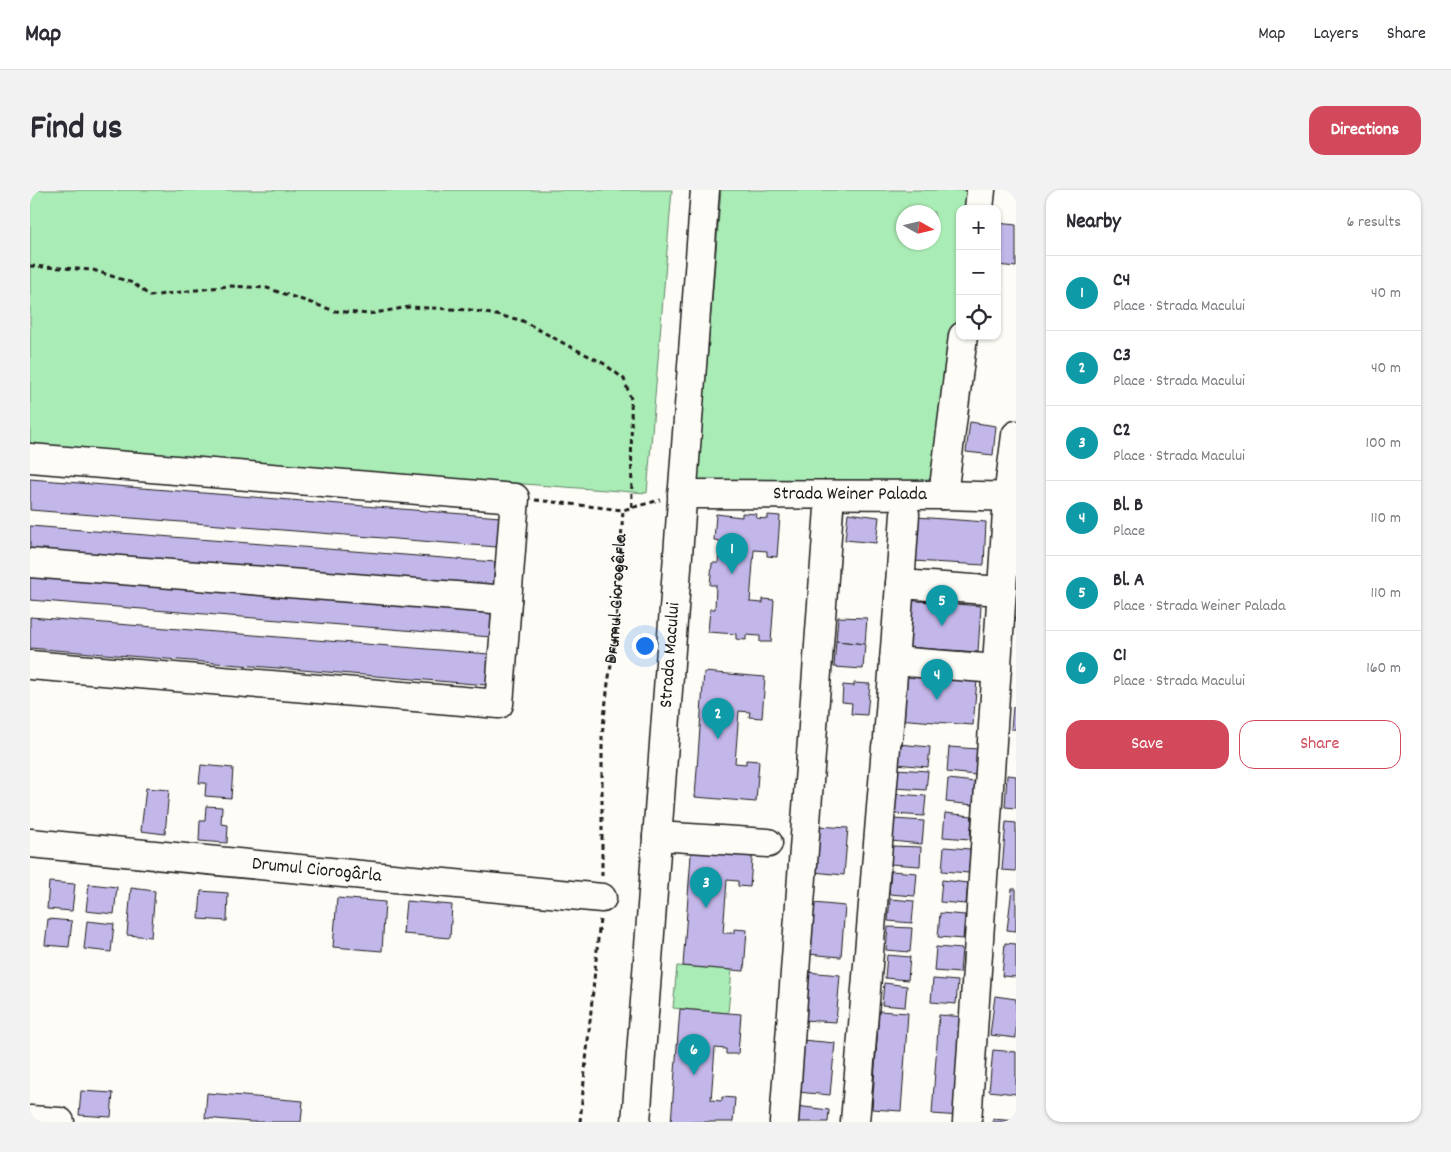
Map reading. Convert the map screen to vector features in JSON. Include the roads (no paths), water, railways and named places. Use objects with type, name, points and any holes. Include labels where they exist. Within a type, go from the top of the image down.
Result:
[{"type":"street","name":"Strada Macului","points":[[636,1122],[705,190]]},
{"type":"street","points":[[980,205],[982,190]]},
{"type":"street","points":[[943,495],[962,340]]},
{"type":"street","points":[[967,1122],[996,668],[1016,435]]},
{"type":"street","points":[[30,458],[515,498],[499,704],[30,666]]},
{"type":"street","name":"Strada Weiner Palada","points":[[682,494],[1012,497]]},
{"type":"street","points":[[784,1122],[830,495]]},
{"type":"street","points":[[855,1122],[905,514]]},
{"type":"street","points":[[30,563],[507,600]]},
{"type":"street","points":[[900,584],[1002,591]]},
{"type":"street","points":[[894,661],[996,668]]},
{"type":"street","points":[[657,836],[768,843]]},
{"type":"street","name":"Drumul Ciorogârla","points":[[30,843],[602,898]]},
{"type":"street","points":[[30,1120],[60,1122]]},
{"type":"place","name":"C4","points":[[732,574]]},
{"type":"place","name":"Bl. A","points":[[942,626]]},
{"type":"place","name":"Bl. B","points":[[937,700]]},
{"type":"place","name":"C3","points":[[718,739]]},
{"type":"place","name":"C2","points":[[706,908]]},
{"type":"place","name":"C1","points":[[694,1075]]}]
